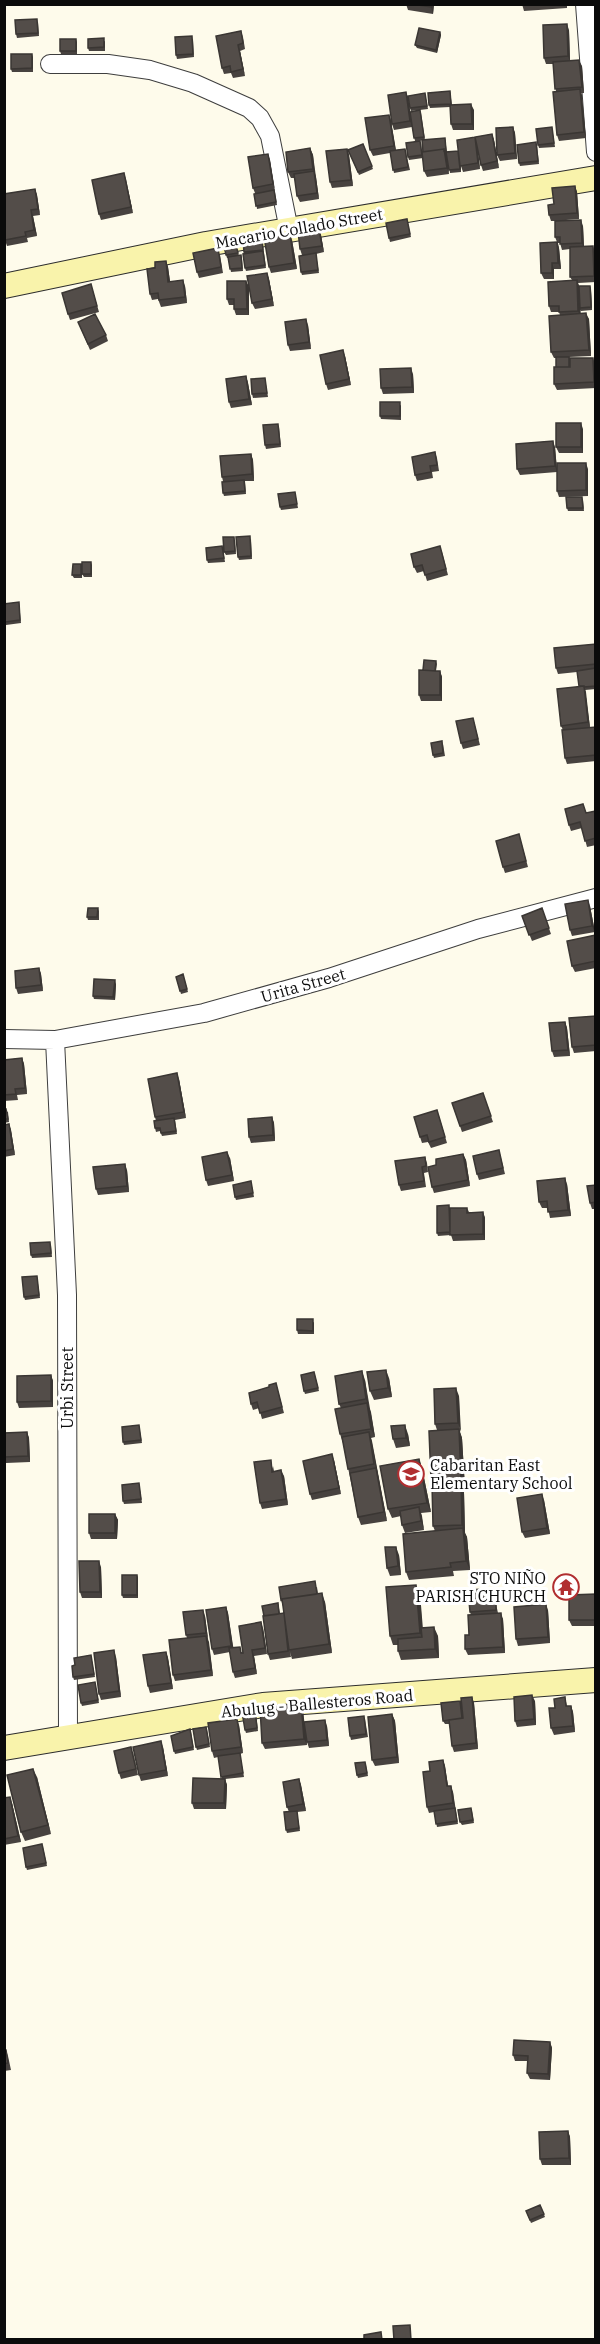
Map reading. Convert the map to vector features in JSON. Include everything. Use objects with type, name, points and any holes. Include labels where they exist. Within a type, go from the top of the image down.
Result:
[{"type":"street","points":[[585,4],[596,152]]},
{"type":"street","points":[[50,64],[108,64],[150,70],[193,83],[249,108],[260,118],[270,135],[289,230]]},
{"type":"street","name":"Macario Collado Street","points":[[4,286],[206,244],[596,178]]},
{"type":"street","name":"Urita Street","points":[[4,1039],[55,1040],[204,1013],[329,978],[478,929],[596,898]]},
{"type":"street","name":"Urbi Street","points":[[55,1040],[67,1295],[68,1736]]},
{"type":"street","name":"Abulug - Ballesteros Road","points":[[4,1748],[263,1705],[596,1680]]},
{"type":"building","points":[[411,4],[431,4],[431,7]]},
{"type":"building","points":[[37,19],[38,33],[16,34],[15,20]]},
{"type":"building","points":[[567,24],[568,56],[544,58],[543,25]]},
{"type":"building","points":[[419,28],[440,32],[436,50],[415,45]]},
{"type":"building","points":[[241,31],[243,43],[238,45],[243,69],[231,72],[230,66],[222,68],[216,36]]},
{"type":"building","points":[[192,36],[193,54],[176,55],[175,37]]},
{"type":"building","points":[[104,38],[104,47],[88,48],[88,39]]},
{"type":"building","points":[[60,39],[76,39],[76,51],[60,51]]},
{"type":"building","points":[[11,54],[32,54],[32,68],[11,69]]},
{"type":"building","points":[[579,60],[582,87],[555,89],[553,62]]},
{"type":"building","points":[[580,89],[584,132],[557,135],[553,92]]},
{"type":"building","points":[[450,91],[451,104],[429,105],[428,93]]},
{"type":"building","points":[[406,92],[410,121],[392,124],[388,95]]},
{"type":"building","points":[[425,93],[427,106],[410,108],[408,96]]},
{"type":"building","points":[[471,104],[472,124],[451,124],[450,105]]},
{"type":"building","points":[[420,110],[424,137],[414,138],[410,112]]},
{"type":"building","points":[[389,115],[394,146],[370,150],[365,118]]},
{"type":"building","points":[[513,127],[515,153],[497,155],[496,128]]},
{"type":"building","points":[[552,127],[554,143],[538,145],[536,129]]},
{"type":"building","points":[[492,134],[497,161],[481,165],[475,137]]},
{"type":"building","points":[[475,137],[478,163],[460,166],[457,140]]},
{"type":"building","points":[[445,138],[446,151],[444,149],[423,152],[422,140]]},
{"type":"building","points":[[420,141],[422,155],[408,157],[406,143]]},
{"type":"building","points":[[536,142],[538,161],[519,163],[517,145]]},
{"type":"building","points":[[363,144],[372,166],[358,172],[348,150]]},
{"type":"building","points":[[310,148],[313,169],[288,172],[286,152]]},
{"type":"building","points":[[347,149],[351,180],[330,182],[326,151]]},
{"type":"building","points":[[405,149],[408,167],[393,170],[390,151]]},
{"type":"building","points":[[444,149],[447,168],[424,171],[422,152]]},
{"type":"building","points":[[458,151],[460,169],[449,170],[446,152]]},
{"type":"building","points":[[268,154],[273,184],[253,188],[248,157]]},
{"type":"building","points":[[314,171],[317,193],[297,196],[294,174]]},
{"type":"building","points":[[124,173],[131,207],[99,214],[92,180]]},
{"type":"building","points":[[575,186],[577,213],[549,215],[548,205],[554,204],[552,188]]},
{"type":"building","points":[[35,189],[38,209],[31,210],[34,230],[25,232],[26,236],[5,240],[4,194]]},
{"type":"building","points":[[274,190],[276,202],[256,206],[254,194]]},
{"type":"building","points":[[407,219],[410,234],[389,238],[386,223]]},
{"type":"building","points":[[581,220],[582,243],[560,244],[560,237],[555,237],[555,221]]},
{"type":"building","points":[[319,229],[322,246],[300,249],[298,231]]},
{"type":"building","points":[[290,234],[294,263],[269,267],[264,237]]},
{"type":"building","points":[[262,238],[263,250],[244,252],[243,240]]},
{"type":"building","points":[[557,242],[558,263],[552,263],[552,273],[541,273],[540,243]]},
{"type":"building","points":[[236,245],[238,253],[226,255],[224,246]]},
{"type":"building","points":[[593,246],[594,276],[570,277],[570,247]]},
{"type":"building","points":[[218,248],[221,267],[197,272],[193,253]]},
{"type":"building","points":[[263,251],[265,265],[245,268],[243,254]]},
{"type":"building","points":[[316,253],[318,270],[301,272],[299,256]]},
{"type":"building","points":[[241,255],[242,268],[230,269],[228,257]]},
{"type":"building","points":[[166,261],[168,282],[183,280],[185,297],[159,300],[158,293],[150,294],[147,269],[155,268],[155,262]]},
{"type":"building","points":[[267,273],[272,299],[252,303],[247,276]]},
{"type":"building","points":[[577,280],[578,311],[559,312],[559,306],[549,306],[548,282]]},
{"type":"building","points":[[227,281],[246,281],[247,309],[234,309],[234,299],[227,299]]},
{"type":"building","points":[[91,284],[97,306],[68,314],[62,293]]},
{"type":"building","points":[[579,286],[590,286],[591,307],[580,308]]},
{"type":"building","points":[[586,313],[589,350],[551,352],[549,316]]},
{"type":"building","points":[[95,314],[106,335],[88,344],[78,322]]},
{"type":"building","points":[[306,319],[309,342],[288,345],[285,322]]},
{"type":"building","points":[[343,350],[349,379],[326,384],[320,355]]},
{"type":"building","points":[[556,357],[569,357],[569,367],[556,367]]},
{"type":"building","points":[[570,358],[593,358],[594,382],[554,384],[554,367],[570,367]]},
{"type":"building","points":[[411,368],[412,387],[381,388],[380,369]]},
{"type":"building","points":[[246,376],[249,399],[229,402],[226,379]]},
{"type":"building","points":[[265,378],[267,393],[252,394],[251,379]]},
{"type":"building","points":[[380,402],[400,402],[400,416],[380,416]]},
{"type":"building","points":[[556,423],[581,423],[581,447],[556,447]]},
{"type":"building","points":[[278,424],[280,444],[265,445],[263,425]]},
{"type":"building","points":[[553,441],[555,466],[517,469],[516,444]]},
{"type":"building","points":[[435,452],[437,465],[430,466],[431,472],[415,475],[412,457]]},
{"type":"building","points":[[251,454],[252,474],[222,477],[220,456]]},
{"type":"building","points":[[557,463],[586,463],[586,490],[557,491]]},
{"type":"building","points":[[244,480],[245,491],[223,493],[222,482]]},
{"type":"building","points":[[295,492],[297,504],[280,507],[278,494]]},
{"type":"building","points":[[566,497],[582,497],[583,508],[567,508]]},
{"type":"building","points":[[250,536],[251,556],[238,557],[236,537]]},
{"type":"building","points":[[223,537],[234,537],[235,551],[224,552]]},
{"type":"building","points":[[222,546],[224,558],[207,560],[206,548]]},
{"type":"building","points":[[440,546],[446,569],[425,575],[422,565],[414,567],[411,554]]},
{"type":"building","points":[[82,562],[91,562],[91,574],[82,574]]},
{"type":"building","points":[[73,564],[81,564],[81,575],[72,575]]},
{"type":"building","points":[[19,602],[20,620],[5,622],[4,604]]},
{"type":"building","points":[[596,644],[596,664],[556,668],[554,648]]},
{"type":"building","points":[[424,660],[436,661],[435,671],[423,670]]},
{"type":"building","points":[[596,668],[596,686],[579,686],[577,671]]},
{"type":"building","points":[[419,670],[440,671],[440,695],[419,695]]},
{"type":"building","points":[[584,686],[588,722],[561,726],[557,689]]},
{"type":"building","points":[[473,718],[478,739],[461,743],[456,721]]},
{"type":"building","points":[[596,727],[596,755],[565,758],[562,730]]},
{"type":"building","points":[[442,741],[443,753],[433,755],[431,743]]},
{"type":"building","points":[[583,804],[586,813],[596,811],[596,838],[585,841],[580,822],[569,825],[565,809]]},
{"type":"building","points":[[519,834],[526,861],[503,867],[496,841]]},
{"type":"building","points":[[588,900],[592,926],[570,930],[565,904]]},
{"type":"building","points":[[88,908],[98,908],[97,917],[87,917]]},
{"type":"building","points":[[542,908],[549,928],[529,935],[522,916]]},
{"type":"building","points":[[596,935],[596,961],[572,966],[567,941]]},
{"type":"building","points":[[39,968],[41,985],[16,988],[15,971]]},
{"type":"building","points":[[183,974],[187,989],[180,991],[176,977]]},
{"type":"building","points":[[94,979],[115,980],[113,997],[93,996]]},
{"type":"building","points":[[596,1016],[596,1045],[572,1047],[569,1018]]},
{"type":"building","points":[[565,1022],[568,1050],[552,1051],[549,1023]]},
{"type":"building","points":[[22,1058],[25,1088],[15,1089],[16,1094],[4,1095],[4,1060]]},
{"type":"building","points":[[177,1073],[184,1112],[155,1117],[148,1079]]},
{"type":"building","points":[[483,1093],[491,1116],[460,1126],[452,1103]]},
{"type":"building","points":[[6,1109],[8,1119],[4,1119],[4,1110]]},
{"type":"building","points":[[437,1110],[445,1137],[429,1142],[427,1135],[420,1137],[414,1117]]},
{"type":"building","points":[[272,1117],[273,1135],[249,1137],[248,1119]]},
{"type":"building","points":[[174,1118],[176,1131],[161,1133],[160,1128],[155,1128],[154,1121]]},
{"type":"building","points":[[9,1124],[13,1149],[4,1151],[4,1125]]},
{"type":"building","points":[[499,1150],[503,1168],[477,1174],[473,1156]]},
{"type":"building","points":[[227,1152],[232,1175],[206,1180],[202,1157]]},
{"type":"building","points":[[463,1154],[468,1180],[432,1187],[428,1167],[436,1165],[436,1159]]},
{"type":"building","points":[[425,1157],[426,1166],[422,1167],[424,1181],[399,1185],[395,1161]]},
{"type":"building","points":[[125,1164],[127,1186],[96,1189],[93,1167]]},
{"type":"building","points":[[565,1178],[568,1210],[548,1212],[547,1201],[539,1202],[537,1181]]},
{"type":"building","points":[[251,1181],[253,1193],[235,1197],[233,1185]]},
{"type":"building","points":[[596,1185],[596,1202],[590,1203],[587,1186]]},
{"type":"building","points":[[449,1205],[450,1232],[437,1233],[437,1206]]},
{"type":"building","points":[[450,1208],[467,1208],[467,1213],[483,1212],[483,1234],[450,1235]]},
{"type":"building","points":[[50,1242],[51,1253],[31,1255],[30,1243]]},
{"type":"building","points":[[37,1276],[39,1295],[24,1297],[22,1277]]},
{"type":"building","points":[[297,1319],[313,1319],[313,1331],[297,1330]]},
{"type":"building","points":[[386,1370],[388,1388],[370,1391],[367,1372]]},
{"type":"building","points":[[362,1371],[366,1399],[339,1404],[335,1376]]},
{"type":"building","points":[[314,1372],[318,1388],[304,1391],[301,1375]]},
{"type":"building","points":[[51,1375],[51,1401],[17,1402],[17,1376]]},
{"type":"building","points":[[276,1383],[282,1407],[260,1413],[257,1402],[251,1404],[249,1393]]},
{"type":"building","points":[[456,1388],[458,1423],[435,1424],[434,1389]]},
{"type":"building","points":[[367,1403],[371,1429],[340,1434],[335,1409]]},
{"type":"building","points":[[139,1425],[141,1440],[123,1442],[122,1427]]},
{"type":"building","points":[[405,1425],[406,1438],[393,1439],[391,1426]]},
{"type":"building","points":[[459,1429],[461,1479],[431,1480],[429,1431]]},
{"type":"building","points":[[27,1432],[28,1456],[4,1457],[4,1433]]},
{"type":"building","points":[[369,1432],[374,1464],[348,1469],[342,1437]]},
{"type":"building","points":[[332,1454],[339,1488],[310,1494],[303,1461]]},
{"type":"building","points":[[419,1459],[427,1503],[388,1509],[380,1466]]},
{"type":"building","points":[[271,1460],[272,1472],[281,1470],[286,1499],[260,1503],[254,1462]]},
{"type":"building","points":[[376,1468],[384,1512],[358,1517],[350,1473]]},
{"type":"building","points":[[139,1483],[141,1499],[123,1501],[122,1485]]},
{"type":"building","points":[[461,1483],[462,1525],[433,1526],[432,1484]]},
{"type":"building","points":[[542,1494],[547,1528],[522,1532],[517,1498]]},
{"type":"building","points":[[419,1507],[421,1521],[402,1525],[400,1511]]},
{"type":"building","points":[[89,1514],[115,1514],[115,1533],[89,1533]]},
{"type":"building","points":[[463,1528],[466,1561],[450,1563],[451,1567],[406,1572],[403,1534]]},
{"type":"building","points":[[385,1547],[396,1547],[398,1566],[387,1568]]},
{"type":"building","points":[[79,1561],[99,1561],[100,1592],[80,1592]]},
{"type":"building","points":[[122,1575],[137,1575],[137,1595],[122,1595]]},
{"type":"building","points":[[315,1581],[317,1594],[281,1600],[279,1587]]},
{"type":"building","points":[[416,1585],[420,1633],[390,1636],[386,1587]]},
{"type":"building","points":[[484,1589],[485,1604],[496,1604],[496,1610],[470,1612],[468,1590]]},
{"type":"building","points":[[322,1593],[329,1644],[289,1650],[282,1599]]},
{"type":"building","points":[[596,1594],[596,1620],[569,1620],[569,1595]]},
{"type":"building","points":[[278,1603],[279,1614],[264,1616],[262,1606]]},
{"type":"building","points":[[546,1604],[548,1637],[516,1639],[514,1607]]},
{"type":"building","points":[[226,1607],[231,1646],[212,1649],[206,1610]]},
{"type":"building","points":[[203,1610],[206,1633],[186,1635],[183,1612]]},
{"type":"building","points":[[284,1613],[288,1651],[268,1654],[263,1616]]},
{"type":"building","points":[[501,1613],[503,1647],[465,1649],[465,1635],[469,1635],[468,1615]]},
{"type":"building","points":[[261,1622],[265,1648],[252,1650],[255,1668],[233,1672],[229,1648],[240,1647],[243,1653],[239,1626]]},
{"type":"building","points":[[434,1627],[435,1649],[398,1651],[398,1639],[422,1637],[421,1628]]},
{"type":"building","points":[[206,1636],[211,1670],[173,1675],[169,1640]]},
{"type":"building","points":[[114,1650],[119,1691],[99,1694],[94,1653]]},
{"type":"building","points":[[166,1652],[171,1683],[148,1686],[143,1655]]},
{"type":"building","points":[[91,1655],[94,1674],[73,1677],[74,1658]]},
{"type":"building","points":[[95,1682],[98,1700],[81,1703],[78,1685]]},
{"type":"building","points":[[532,1695],[534,1719],[515,1721],[514,1697]]},
{"type":"building","points":[[472,1697],[476,1743],[452,1746],[449,1720],[463,1718],[461,1698]]},
{"type":"building","points":[[565,1697],[566,1706],[571,1706],[573,1726],[551,1728],[549,1708],[555,1708],[554,1699]]},
{"type":"building","points":[[460,1701],[462,1718],[443,1721],[441,1703]]},
{"type":"building","points":[[301,1703],[304,1739],[262,1743],[260,1707]]},
{"type":"building","points":[[255,1710],[257,1728],[245,1730],[242,1712]]},
{"type":"building","points":[[392,1714],[397,1757],[372,1760],[368,1717]]},
{"type":"building","points":[[364,1716],[366,1734],[350,1736],[348,1718]]},
{"type":"building","points":[[237,1719],[241,1747],[212,1751],[208,1723]]},
{"type":"building","points":[[325,1720],[327,1740],[307,1742],[304,1722]]},
{"type":"building","points":[[206,1727],[209,1744],[196,1747],[193,1729]]},
{"type":"building","points":[[190,1729],[193,1747],[174,1751],[171,1736]]},
{"type":"building","points":[[161,1741],[166,1770],[139,1775],[133,1747]]},
{"type":"building","points":[[131,1747],[136,1769],[119,1773],[114,1751]]},
{"type":"building","points":[[240,1753],[243,1773],[221,1777],[218,1756]]},
{"type":"building","points":[[443,1760],[447,1786],[451,1786],[453,1803],[427,1807],[423,1772],[430,1771],[429,1762]]},
{"type":"building","points":[[365,1762],[367,1773],[357,1775],[355,1763]]},
{"type":"building","points":[[33,1769],[48,1825],[21,1832],[7,1775]]},
{"type":"building","points":[[193,1778],[225,1779],[224,1803],[192,1803]]},
{"type":"building","points":[[299,1779],[303,1804],[287,1807],[283,1782]]},
{"type":"building","points":[[10,1797],[18,1836],[4,1839],[4,1798]]},
{"type":"building","points":[[455,1808],[457,1821],[436,1824],[434,1811]]},
{"type":"building","points":[[471,1808],[473,1820],[460,1822],[458,1810]]},
{"type":"building","points":[[297,1811],[299,1828],[286,1830],[284,1812]]},
{"type":"building","points":[[42,1844],[46,1863],[26,1867],[23,1848]]},
{"type":"building","points":[[514,2040],[550,2042],[548,2074],[527,2073],[528,2056],[513,2055]]},
{"type":"building","points":[[4,2050],[6,2050],[8,2063],[4,2064]]},
{"type":"building","points":[[568,2131],[569,2158],[540,2159],[539,2132]]},
{"type":"building","points":[[540,2205],[544,2214],[530,2220],[526,2211]]},
{"type":"building","points":[[410,2325],[411,2340],[394,2340],[393,2326]]},
{"type":"building","points":[[381,2332],[382,2340],[364,2340],[364,2335]]},
{"type":"place","name":"Cabaritan East Elementary School","points":[[411,1474]]},
{"type":"place","name":"STO NIÑO PARISH CHURCH","points":[[566,1587]]}]
